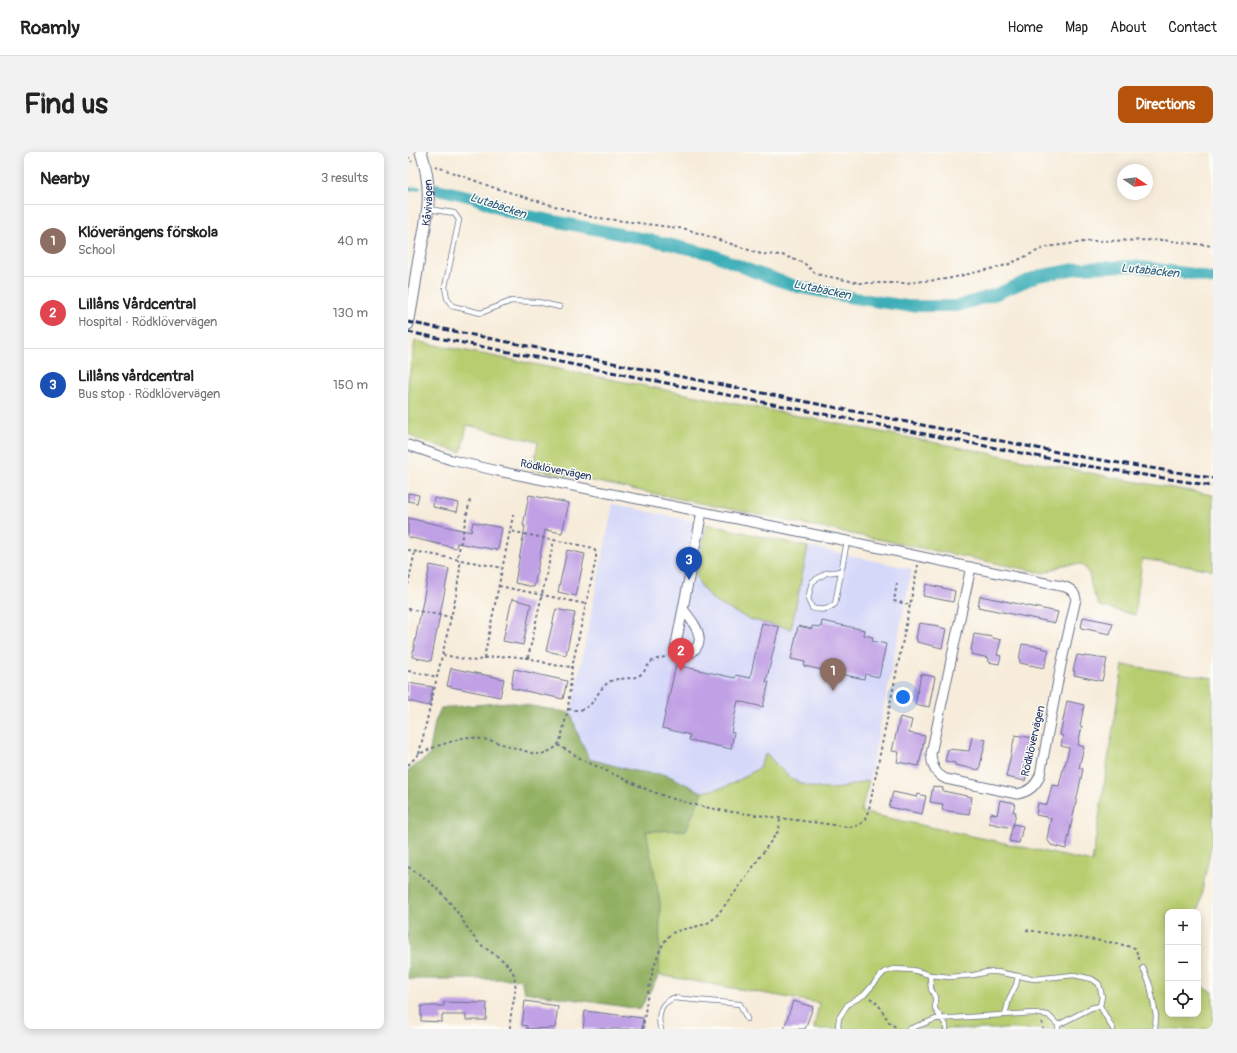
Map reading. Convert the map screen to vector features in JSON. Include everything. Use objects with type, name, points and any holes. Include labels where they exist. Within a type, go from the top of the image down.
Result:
[{"type":"street","name":"Kåvivägen","points":[[408,324],[428,209],[429,193],[421,152]]},
{"type":"street","name":"Rödklövervägen","points":[[408,445],[451,460],[498,471],[920,556],[971,567],[1071,589],[1075,593],[1076,598],[1040,775],[1038,783],[1022,793],[1017,794],[946,779],[936,772],[932,764],[931,754],[971,567]]},
{"type":"street","points":[[683,609],[698,630],[700,638],[699,644],[694,650],[686,655],[679,654],[675,648],[702,512]]},
{"type":"lane","points":[[428,209],[454,213],[459,220],[445,287],[447,298],[452,306],[481,313],[511,301],[538,302],[560,307]]},
{"type":"lane","points":[[841,571],[826,573],[812,582],[808,599],[812,608],[821,611],[835,604],[847,541]]},
{"type":"lane","points":[[1143,968],[1150,986],[1156,1016],[1155,1029]]},
{"type":"lane","points":[[839,1029],[838,1026],[840,1018],[848,1004],[864,994],[884,972],[894,969],[913,970],[930,975],[950,977],[992,972],[1034,979],[1074,975],[1092,978],[1099,984],[1102,996],[1100,1006],[1113,1029]]},
{"type":"lane","points":[[930,975],[931,989],[935,997],[935,1009],[946,1025],[946,1029]]},
{"type":"lane","points":[[1005,1015],[1009,999],[1016,985],[1018,976]]},
{"type":"lane","points":[[661,1029],[659,1024],[660,1013],[664,1004],[673,998],[740,1004],[746,1019]]},
{"type":"lane","points":[[909,1029],[941,1018],[1034,1014],[1048,1015],[1058,1027],[1091,1008],[1100,1006]]},
{"type":"path","points":[[425,167],[434,165],[492,187],[591,217],[686,228],[761,254],[782,255],[797,260],[804,263],[816,274],[860,283],[904,283],[947,279],[1007,264],[1046,247],[1091,241],[1163,240],[1213,246]]},
{"type":"path","points":[[420,754],[451,617],[460,568],[460,562],[457,559],[470,500]]},
{"type":"path","points":[[484,658],[514,511]]},
{"type":"path","points":[[408,765],[420,754],[437,746],[466,737],[489,740],[535,754],[542,754],[552,750],[558,745],[568,709],[572,667],[596,559],[596,552],[593,548],[510,531]]},
{"type":"path","points":[[528,658],[554,540]]},
{"type":"path","points":[[408,550],[502,568]]},
{"type":"path","points":[[408,585],[415,551]]},
{"type":"path","points":[[558,745],[591,764],[648,790],[670,798],[725,811],[850,827],[860,825],[865,819],[884,736],[892,689],[901,656],[920,556]]},
{"type":"path","points":[[896,583],[894,601],[911,605]]},
{"type":"path","points":[[499,586],[586,604]]},
{"type":"path","points":[[408,609],[451,617]]},
{"type":"path","points":[[568,709],[580,710],[588,707],[603,687],[611,682],[636,677],[645,670],[651,662],[670,655],[675,648]]},
{"type":"path","points":[[443,655],[476,661],[484,658],[508,656],[528,658],[553,665],[572,667]]},
{"type":"path","points":[[408,671],[438,677]]},
{"type":"path","points":[[643,1029],[650,986],[663,944],[672,933],[699,926],[711,921],[735,892],[779,830],[780,818]]},
{"type":"path","points":[[408,867],[424,876],[436,887],[456,910],[467,928],[479,943],[504,961],[511,969],[515,981],[515,990],[510,1019],[510,1029]]},
{"type":"path","points":[[1026,930],[1115,943],[1135,948],[1143,968]]},
{"type":"path","points":[[864,994],[878,1004],[889,1022],[898,1029]]},
{"type":"shaded area","points":[[613,504],[912,569],[869,780],[843,788],[827,789],[809,786],[788,776],[766,754],[759,768],[741,779],[725,787],[702,792],[667,775],[634,771],[588,759],[571,713]]},
{"type":"green space","points":[[415,341],[1126,480],[1213,495],[1213,570],[1142,559],[1135,615],[1099,606],[1092,589],[1089,574],[1082,564],[1063,565],[1044,573],[533,469],[538,442],[467,425],[461,452],[418,440],[408,433],[408,382]]},
{"type":"green space","points":[[706,524],[808,547],[791,629],[752,620],[734,612],[714,601],[702,588],[696,576]]},
{"type":"green space","points":[[1123,665],[1213,678],[1213,836],[1199,909],[1165,909],[1165,1017],[1201,1017],[1201,986],[1213,992],[1213,1029],[814,1029],[819,1003],[659,975],[660,902],[646,831],[686,830],[702,792],[725,787],[741,779],[759,768],[766,753],[788,776],[807,786],[830,789],[869,780],[861,812],[1092,862]]},
{"type":"green space","points":[[509,702],[571,713],[577,732],[589,759],[634,771],[667,775],[702,792],[686,830],[646,831],[660,902],[659,975],[640,1009],[524,992],[521,979],[408,979],[408,771],[429,756],[435,722],[441,708]]},
{"type":"building","points":[[408,493],[419,495],[417,503],[408,501]]},
{"type":"building","points":[[529,495],[569,503],[562,533],[545,530],[534,587],[515,583]]},
{"type":"building","points":[[434,498],[459,503],[457,512],[433,507]]},
{"type":"building","points":[[408,518],[471,532],[473,522],[502,528],[498,550],[457,543],[456,548],[408,537]]},
{"type":"building","points":[[567,550],[585,554],[576,596],[558,592]]},
{"type":"building","points":[[430,565],[449,569],[431,661],[412,657]]},
{"type":"building","points":[[926,584],[955,591],[953,602],[923,596]]},
{"type":"building","points":[[980,596],[1058,612],[1055,623],[978,607]]},
{"type":"building","points":[[512,599],[531,604],[523,645],[503,641]]},
{"type":"building","points":[[556,609],[575,613],[566,655],[546,651]]},
{"type":"building","points":[[1083,617],[1113,623],[1110,634],[1081,628]]},
{"type":"building","points":[[822,621],[865,630],[864,635],[873,637],[872,641],[886,644],[879,677],[865,674],[864,679],[804,666],[805,662],[791,659],[798,626],[812,629],[812,626],[821,627]]},
{"type":"building","points":[[762,623],[779,627],[766,682],[769,682],[763,707],[738,701],[731,732],[734,733],[731,749],[689,740],[690,735],[662,728],[676,665],[735,678],[736,675],[750,678]]},
{"type":"building","points":[[919,623],[939,626],[946,629],[942,648],[917,642],[916,639]]},
{"type":"building","points":[[974,634],[1001,640],[997,655],[1001,656],[999,664],[988,662],[989,658],[971,654]]},
{"type":"building","points":[[1022,644],[1042,647],[1041,648],[1049,650],[1044,668],[1020,663],[1019,660]]},
{"type":"building","points":[[1077,655],[1107,659],[1102,681],[1074,675],[1075,671],[1073,671]]},
{"type":"building","points":[[451,668],[504,679],[500,697],[447,686]]},
{"type":"building","points":[[514,669],[567,681],[563,699],[511,688]]},
{"type":"building","points":[[921,674],[935,677],[929,707],[915,704]]},
{"type":"building","points":[[408,683],[433,687],[429,706],[408,701]]},
{"type":"building","points":[[1067,701],[1084,705],[1078,745],[1084,747],[1079,768],[1083,769],[1066,849],[1051,845],[1047,839],[1051,818],[1036,815],[1038,803],[1047,805],[1052,785],[1059,786],[1065,765],[1069,748],[1061,746],[1063,736],[1060,735]]},
{"type":"building","points":[[900,717],[912,720],[909,733],[925,736],[919,766],[897,762],[899,752],[892,751]]},
{"type":"building","points":[[1015,735],[1033,738],[1025,781],[1006,777]]},
{"type":"building","points":[[972,737],[986,740],[979,770],[955,765],[955,763],[945,761],[948,749],[969,751]]},
{"type":"building","points":[[933,786],[943,788],[943,791],[972,797],[969,814],[942,810],[943,804],[930,802]]},
{"type":"building","points":[[893,792],[917,797],[918,794],[926,796],[922,814],[889,807]]},
{"type":"building","points":[[1000,800],[1015,803],[1013,812],[1016,812],[1014,824],[1023,826],[1019,843],[1009,841],[1012,828],[989,823],[991,813],[997,815]]},
{"type":"building","points":[[525,1001],[558,1006],[555,1028],[527,1029],[527,1026],[522,1025]]},
{"type":"building","points":[[793,1001],[813,1007],[805,1029],[784,1029]]},
{"type":"building","points":[[444,1002],[487,1003],[486,1020],[466,1020],[466,1015],[442,1015],[442,1022],[421,1021],[421,1006],[444,1006]]},
{"type":"building","points":[[585,1011],[643,1018],[642,1029],[583,1029]]},
{"type":"waterway","name":"Lutabäcken","points":[[408,189],[419,188]]},
{"type":"waterway","name":"Lutabäcken","points":[[437,189],[472,197],[508,212],[660,242],[714,255],[752,271],[798,287],[854,298],[907,306],[957,306],[996,294],[1038,276],[1081,268],[1134,266],[1193,274],[1213,279]]},
{"type":"railway","points":[[408,322],[1082,457],[1213,478]]},
{"type":"railway","points":[[408,332],[1082,465],[1213,486]]},
{"type":"place","name":"Lillåns vårdcentral","points":[[689,580]]},
{"type":"place","name":"Lillåns Vårdcentral","points":[[681,671]]},
{"type":"place","name":"Klöverängens förskola","points":[[833,691]]}]
